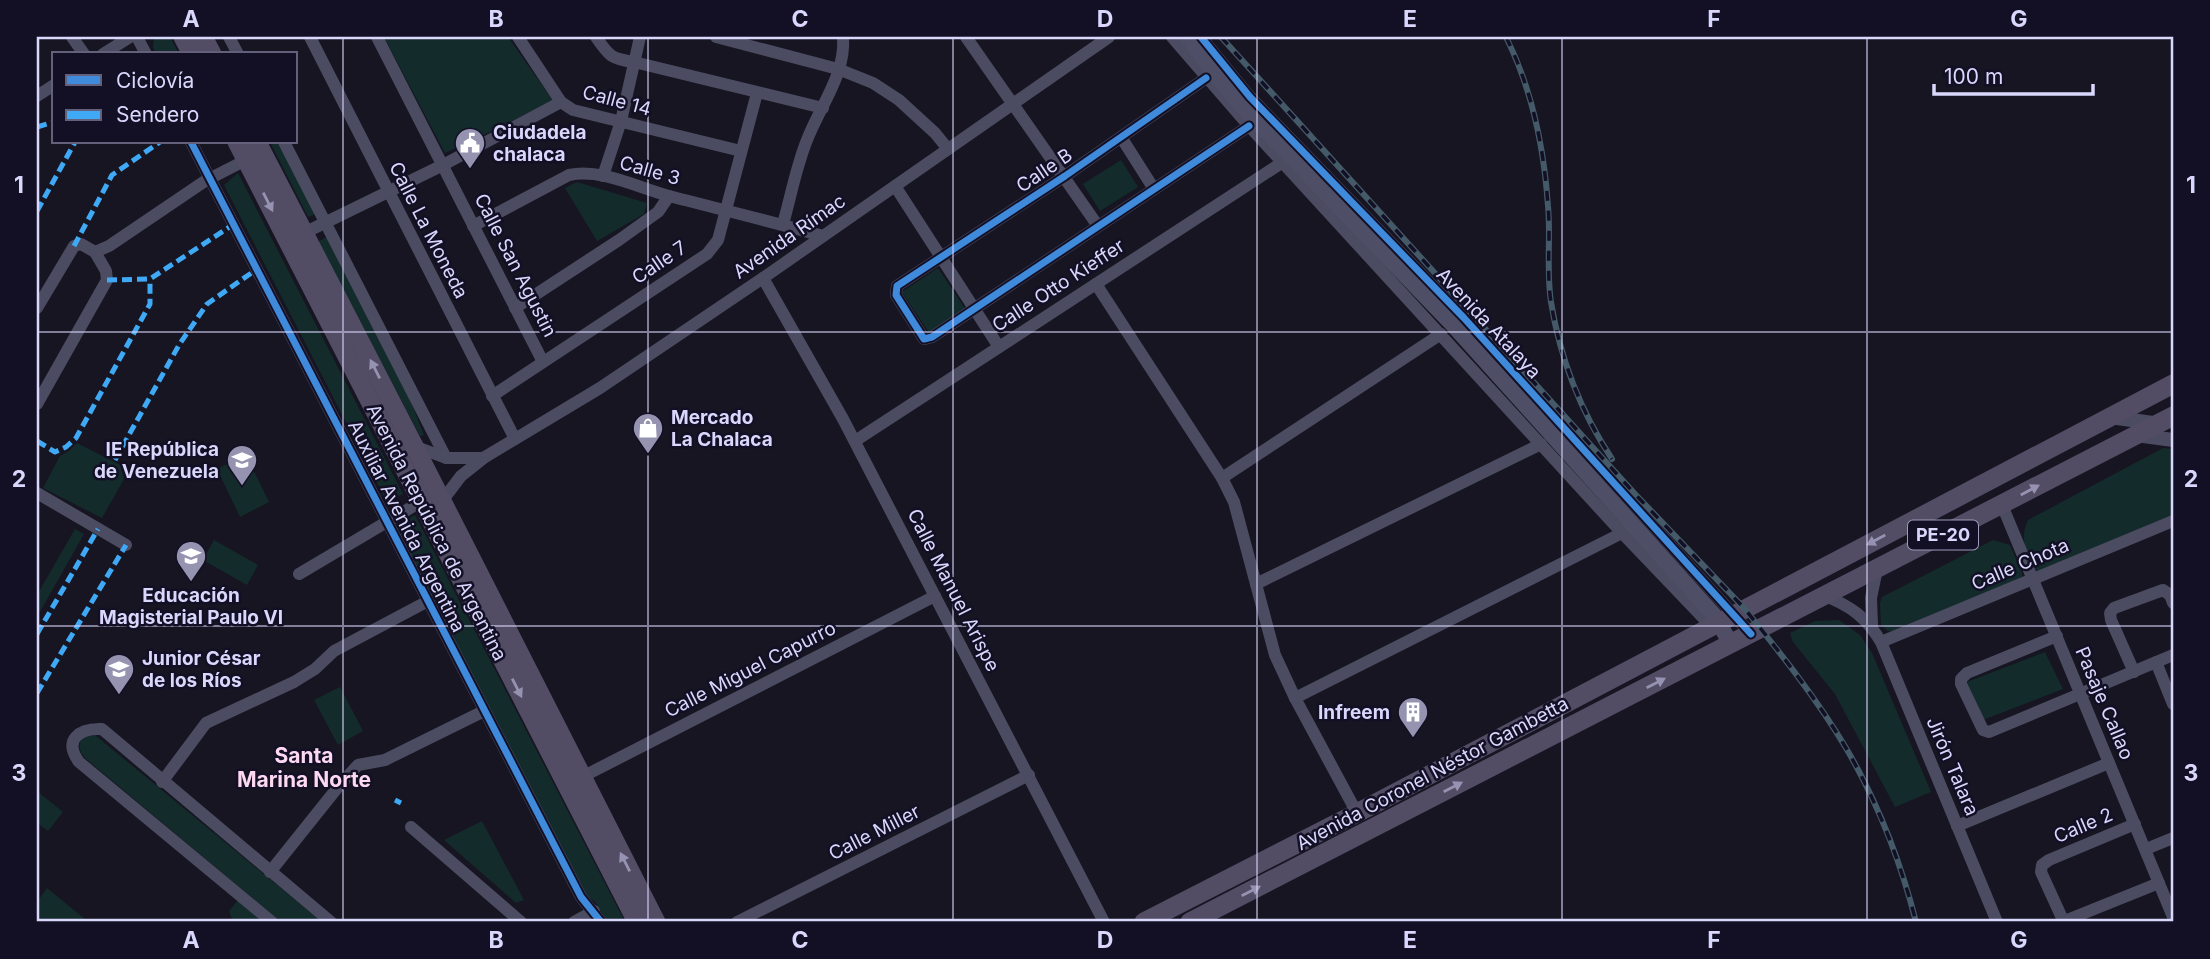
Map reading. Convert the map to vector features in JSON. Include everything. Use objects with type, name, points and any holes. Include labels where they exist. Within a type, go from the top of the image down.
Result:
[{"type":"main road","name":"Avenida Atalaya","points":[[1188,37],[1241,105],[1453,325],[1722,621],[1731,644]]},
{"type":"main road","name":"Avenida República de Argentina","points":[[238,144],[637,922]]},
{"type":"main road","name":"Avenida República de Argentina","points":[[258,144],[656,922]]},
{"type":"main road","name":"PE-20","points":[[1722,621],[2173,384]]},
{"type":"main road","name":"PE-20","points":[[1731,644],[2134,435],[2168,422]]},
{"type":"main road","name":"Avenida Coronel Néstor Gambetta","points":[[1144,922],[1722,621]]},
{"type":"main road","name":"Avenida Coronel Néstor Gambetta","points":[[1190,922],[1731,644]]},
{"type":"street","points":[[72,37],[83,52]]},
{"type":"street","points":[[106,52],[130,37]]},
{"type":"street","name":"Calle La Moneda","points":[[310,37],[515,439]]},
{"type":"street","name":"Calle San Agustin","points":[[377,37],[543,362]]},
{"type":"street","name":"Calle 14","points":[[518,37],[561,102],[573,110],[741,151]]},
{"type":"street","points":[[596,37],[608,55],[616,60],[634,62],[823,108]]},
{"type":"street","points":[[603,176],[621,121],[640,37]]},
{"type":"street","points":[[716,37],[731,38],[838,69],[873,83],[899,100],[935,133],[948,149]]},
{"type":"street","points":[[783,224],[808,137],[838,69],[843,37]]},
{"type":"street","points":[[965,37],[1098,226]]},
{"type":"street","name":"Avenida Rímac","points":[[442,501],[461,477],[485,457],[600,388],[1109,37]]},
{"type":"street","name":"Avenida Atalaya","points":[[1172,37],[1249,126],[1622,533],[1722,621],[1751,634]]},
{"type":"street","name":"Avenida Atalaya","points":[[1201,37],[1250,97],[1464,318],[1722,621]]},
{"type":"street","name":"Calle B","points":[[975,309],[932,337],[924,338],[896,295],[897,286],[1065,176],[1206,78]]},
{"type":"street","points":[[37,96],[52,86]]},
{"type":"street","name":"Calle 7","points":[[492,396],[706,254],[718,240],[757,93]]},
{"type":"street","points":[[304,233],[561,102]]},
{"type":"street","points":[[975,309],[1249,126]]},
{"type":"street","points":[[1121,137],[1154,188]]},
{"type":"street","name":"Auxiliar Avenida Argentina","points":[[192,144],[581,897],[597,917]]},
{"type":"street","points":[[285,144],[446,458]]},
{"type":"street","points":[[94,252],[109,246],[210,179],[246,160]]},
{"type":"street","name":"Calle Otto Kieffer","points":[[855,441],[1283,162]]},
{"type":"street","name":"Calle 3","points":[[473,226],[569,175],[578,173],[603,176],[823,236]]},
{"type":"street","points":[[895,187],[999,347]]},
{"type":"street","points":[[515,308],[658,212],[669,196]]},
{"type":"street","points":[[37,308],[74,246],[81,244],[94,252],[102,262],[107,280],[37,404]]},
{"type":"street","name":"Calle Manuel Arispe","points":[[763,278],[855,441],[1104,922]]},
{"type":"street","points":[[1096,284],[1222,478],[1234,502],[1275,655],[1357,813]]},
{"type":"street","points":[[1222,478],[1441,334]]},
{"type":"street","points":[[2110,417],[2168,422]]},
{"type":"street","points":[[2134,435],[2173,440]]},
{"type":"street","points":[[1256,584],[1541,444]]},
{"type":"street","name":"Avenida Rímac","points":[[414,446],[446,458],[485,457]]},
{"type":"street","points":[[37,493],[126,545]]},
{"type":"street","points":[[299,574],[422,501]]},
{"type":"street","name":"Pasaje Callao","points":[[2002,505],[2173,917]]},
{"type":"street","name":"Calle Chota","points":[[1881,642],[2173,520]]},
{"type":"street","points":[[1295,698],[1622,533]]},
{"type":"street","points":[[1872,626],[1871,598],[1877,569]]},
{"type":"street","points":[[2134,672],[2110,613],[2114,608],[2163,590],[2170,595],[2173,603]]},
{"type":"street","name":"Calle Miguel Capurro","points":[[582,777],[935,596]]},
{"type":"street","name":"Jirón Talara","points":[[1825,596],[1852,607],[1872,626],[1881,642],[1997,922]]},
{"type":"street","points":[[162,782],[206,723],[293,682],[315,669],[334,651],[428,601]]},
{"type":"street","points":[[2057,636],[1967,673],[1961,679],[1980,726],[1989,732],[2173,655]]},
{"type":"street","points":[[2156,663],[2173,704]]},
{"type":"street","points":[[270,872],[358,765],[385,760],[484,710]]},
{"type":"street","points":[[272,922],[79,762],[74,754],[74,739],[86,730],[102,729],[331,922]]},
{"type":"street","points":[[1957,826],[2109,763]]},
{"type":"street","name":"Calle Miller","points":[[737,922],[1028,775]]},
{"type":"street","name":"Calle 2","points":[[2135,824],[2049,860],[2042,865],[2041,872],[2062,918],[2067,920],[2159,883]]},
{"type":"street","points":[[411,827],[521,922]]},
{"type":"street","points":[[2146,849],[2173,838]]},
{"type":"street","points":[[574,922],[597,917]]},
{"type":"green space","points":[[154,37],[170,37],[178,52],[155,52]]},
{"type":"green space","points":[[384,37],[508,37],[554,102],[445,153]]},
{"type":"green space","points":[[271,144],[280,144],[316,214],[308,217]]},
{"type":"green space","points":[[1121,160],[1138,187],[1100,211],[1083,184]]},
{"type":"green space","points":[[238,173],[403,494],[387,502],[224,185]]},
{"type":"green space","points":[[577,182],[647,203],[644,214],[597,241],[565,188]]},
{"type":"green space","points":[[328,236],[405,387],[424,435],[420,436],[318,242]]},
{"type":"green space","points":[[938,268],[966,310],[930,334],[902,292]]},
{"type":"green space","points":[[77,443],[120,465],[124,479],[102,518],[43,488],[60,456]]},
{"type":"green space","points":[[2163,448],[2173,449],[2173,515],[2037,571],[2025,547],[2024,533],[2028,520]]},
{"type":"green space","points":[[246,455],[269,502],[240,517],[217,469]]},
{"type":"green space","points":[[415,515],[625,922],[608,922],[594,901],[585,894],[395,526]]},
{"type":"green space","points":[[75,529],[84,534],[37,617],[37,595]]},
{"type":"green space","points":[[214,540],[258,565],[247,585],[203,560]]},
{"type":"green space","points":[[1993,540],[2010,545],[2022,577],[1894,632],[1881,625],[1882,597]]},
{"type":"green space","points":[[1839,620],[1860,635],[1872,653],[1931,792],[1895,807],[1835,694],[1793,642],[1790,633],[1815,621]]},
{"type":"green space","points":[[2045,652],[2063,689],[1983,720],[1967,682]]},
{"type":"green space","points":[[340,687],[363,731],[338,745],[314,700]]},
{"type":"green space","points":[[95,735],[322,922],[281,922],[85,758],[80,748],[82,737]]},
{"type":"green space","points":[[37,791],[63,812],[48,831],[37,823]]},
{"type":"green space","points":[[482,821],[524,900],[516,903],[444,840]]},
{"type":"green space","points":[[47,888],[86,920],[85,922],[37,922],[37,902]]},
{"type":"green space","points":[[240,898],[268,922],[233,922],[229,911]]},
{"type":"railway","points":[[1221,37],[1635,494],[1745,609],[1772,643],[1823,712],[1868,789],[1903,877],[1916,922]]},
{"type":"railway","points":[[1506,37],[1530,98],[1540,141],[1549,218],[1550,290],[1560,344],[1581,403],[1612,459]]},
{"type":"marked path","points":[[37,127],[52,123]]},
{"type":"marked path","points":[[37,211],[74,144]]},
{"type":"marked path","points":[[74,246],[112,175],[157,144]]},
{"type":"marked path","points":[[107,280],[150,279],[234,224]]},
{"type":"marked path","points":[[115,460],[179,345],[207,304],[257,269]]},
{"type":"marked path","points":[[37,441],[55,452],[76,438],[150,304],[150,279]]},
{"type":"marked path","points":[[37,634],[98,529]]},
{"type":"marked path","points":[[37,693],[126,545]]},
{"type":"marked path","points":[[395,800],[401,803]]},
{"type":"cycle path","points":[[1201,37],[1250,97],[1464,318],[1751,634]]},
{"type":"cycle path","points":[[1206,78],[1065,176],[897,286],[896,295],[924,339],[932,337],[1249,126]]},
{"type":"cycle path","points":[[192,144],[581,897],[601,922]]},
{"type":"place","name":"Ciudadela chalaca","points":[[470,170]]},
{"type":"place","name":"Mercado La Chalaca","points":[[648,455]]},
{"type":"place","name":"IE República de Venezuela","points":[[242,487]]},
{"type":"place","name":"Educación Magisterial Paulo VI","points":[[191,583]]},
{"type":"place","name":"Junior César de los Ríos","points":[[119,696]]},
{"type":"place","name":"Infreem","points":[[1413,739]]},
{"type":"district","name":"Santa Marina Norte","points":[[304,768]]}]
